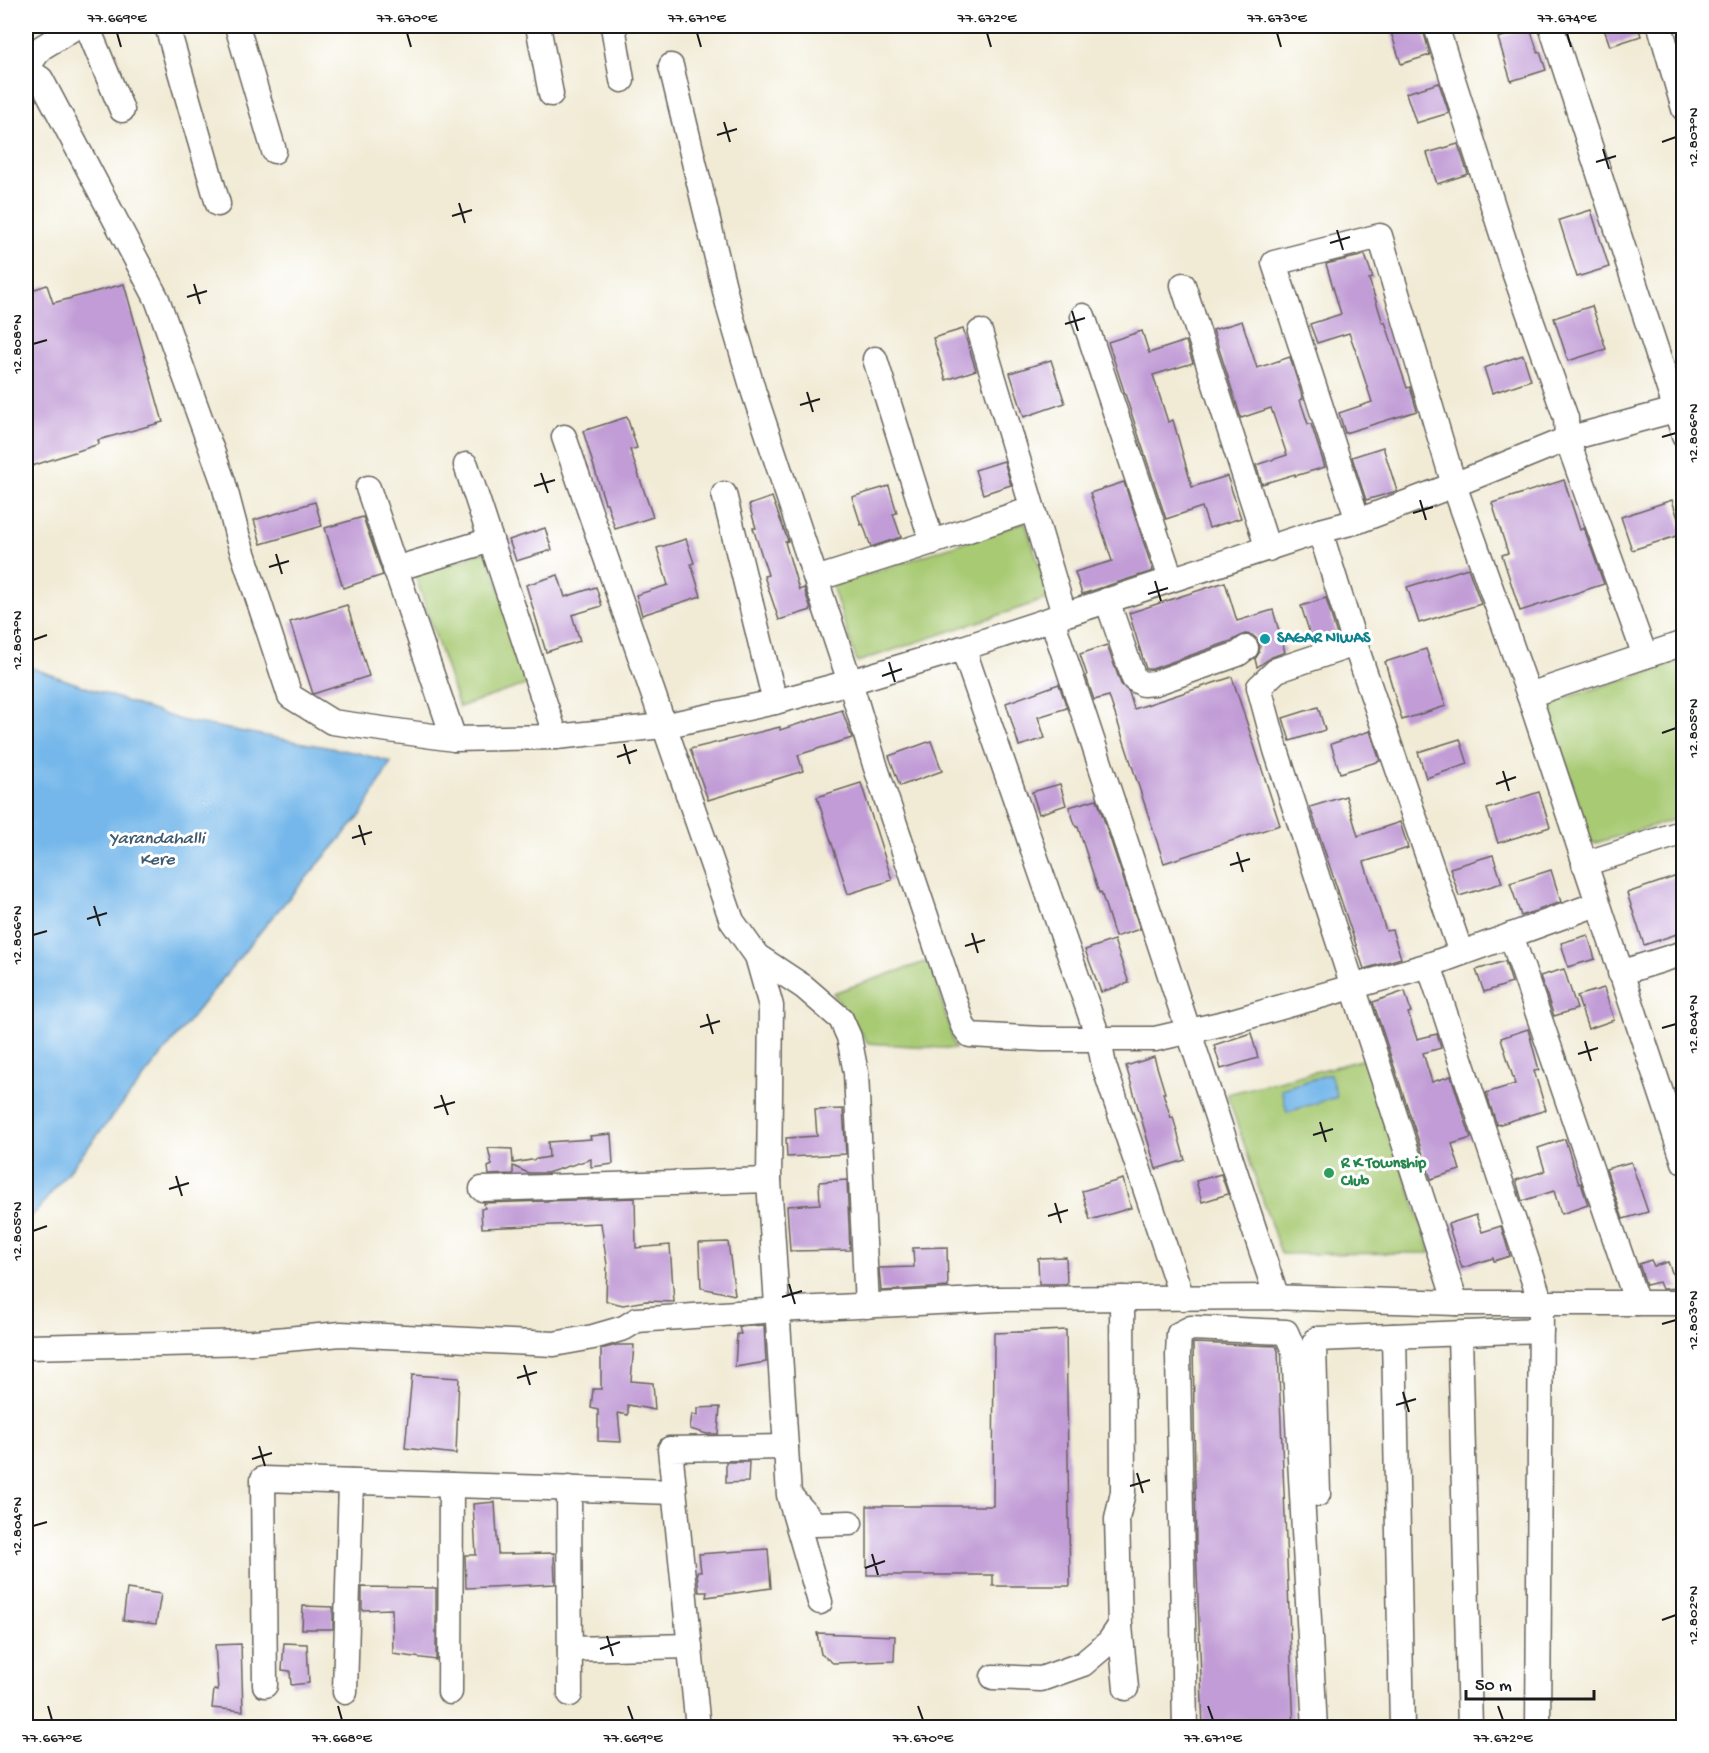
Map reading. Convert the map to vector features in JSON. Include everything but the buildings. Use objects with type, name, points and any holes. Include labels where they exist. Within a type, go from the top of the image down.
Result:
[{"type":"street","points":[[77,26],[41,48],[26,68],[41,79],[156,299],[223,481],[238,538],[291,696],[332,722],[454,739],[556,737],[663,726],[775,702],[963,648],[1320,531],[1358,521],[1568,439],[1675,410]]},
{"type":"street","points":[[87,26],[122,110]]},
{"type":"street","points":[[167,26],[218,204]]},
{"type":"street","points":[[237,26],[274,151]]},
{"type":"street","points":[[538,26],[551,94]]},
{"type":"street","points":[[614,26],[622,80]]},
{"type":"street","points":[[1436,26],[1514,272],[1566,418],[1568,439],[1645,656]]},
{"type":"street","points":[[1551,26],[1683,435]]},
{"type":"street","points":[[1660,26],[1683,109]]},
{"type":"street","points":[[671,66],[730,312],[754,393],[850,682],[876,768],[963,1026],[970,1035],[1099,1040],[1155,1039],[1229,1022],[1430,965],[1597,904]]},
{"type":"street","points":[[1358,521],[1274,263],[1380,236],[1454,485],[1529,695],[1683,1162]]},
{"type":"street","points":[[1183,285],[1268,549]]},
{"type":"street","points":[[1083,316],[1171,579]]},
{"type":"street","points":[[980,332],[1032,508],[1058,617],[1189,1031],[1277,1298]]},
{"type":"street","points":[[875,359],[932,542]]},
{"type":"street","points":[[564,437],[732,921],[757,957],[771,1006],[769,1180],[789,1495],[820,1602]]},
{"type":"street","points":[[466,465],[556,737]]},
{"type":"street","points":[[368,488],[454,739]]},
{"type":"street","points":[[724,495],[775,702]]},
{"type":"street","points":[[816,579],[1032,508]]},
{"type":"street","points":[[1320,531],[1355,644],[1461,952]]},
{"type":"street","points":[[395,569],[491,540]]},
{"type":"street","points":[[1107,600],[1134,679],[1143,684],[1155,683],[1214,663],[1238,654],[1246,648]]},
{"type":"street","points":[[1529,695],[1683,643]]},
{"type":"street","points":[[1355,644],[1277,670],[1259,687],[1276,750],[1456,1303]]},
{"type":"street","points":[[963,648],[1099,1040],[1104,1066],[1182,1298]]},
{"type":"street","points":[[1584,864],[1683,832]]},
{"type":"street","points":[[1511,935],[1637,1303]]},
{"type":"street","points":[[1620,973],[1683,953]]},
{"type":"street","points":[[757,957],[804,987],[841,1018],[849,1037],[856,1073],[867,1306]]},
{"type":"street","points":[[1430,965],[1541,1303],[1538,1728]]},
{"type":"street","points":[[482,1189],[769,1180]]},
{"type":"street","points":[[1208,1298],[1211,1328]]},
{"type":"street","points":[[1245,1298],[1249,1330]]},
{"type":"street","points":[[26,1347],[254,1342],[340,1334],[554,1344],[593,1337],[624,1328],[637,1320],[777,1310],[998,1299],[1277,1298],[1456,1303],[1683,1303]]},
{"type":"street","points":[[1122,1299],[1123,1492],[1117,1519],[1120,1626],[1126,1688]]},
{"type":"street","points":[[1185,1728],[1179,1334],[1191,1328],[1211,1328],[1286,1332],[1294,1352],[1315,1728]]},
{"type":"street","points":[[1325,1728],[1315,1341],[1320,1338],[1541,1330]]},
{"type":"street","points":[[1460,1334],[1470,1728]]},
{"type":"street","points":[[1394,1336],[1402,1728]]},
{"type":"street","points":[[698,1728],[670,1449],[786,1447]]},
{"type":"street","points":[[265,1686],[263,1479],[674,1492]]},
{"type":"street","points":[[345,1692],[351,1482]]},
{"type":"street","points":[[450,1692],[451,1485]]},
{"type":"street","points":[[569,1488],[570,1694]]},
{"type":"street","points":[[789,1495],[815,1524],[850,1522]]},
{"type":"street","points":[[993,1677],[1041,1679],[1083,1664],[1109,1642],[1120,1626]]},
{"type":"street","points":[[570,1649],[690,1646]]},
{"type":"green space","points":[[1025,522],[1050,598],[857,662],[832,586]]},
{"type":"green space","points":[[487,551],[531,683],[459,707],[415,575]]},
{"type":"green space","points":[[1683,661],[1683,817],[1592,844],[1546,704]]},
{"type":"green space","points":[[931,960],[955,1049],[868,1043],[833,993]]},
{"type":"green space","name":"R K Township Club","points":[[1365,1059],[1431,1253],[1281,1254],[1227,1094]]},
{"type":"water","name":"Yarandahalli Kere","points":[[26,666],[180,720],[358,753],[391,762],[361,815],[269,921],[36,1212],[26,1221]]},
{"type":"water","points":[[1330,1074],[1337,1097],[1287,1112],[1281,1089]]},
{"type":"place","name":"SAGAR NIWAS","points":[[1265,639]]},
{"type":"place","name":"R K Township Club","points":[[1329,1173]]}]
